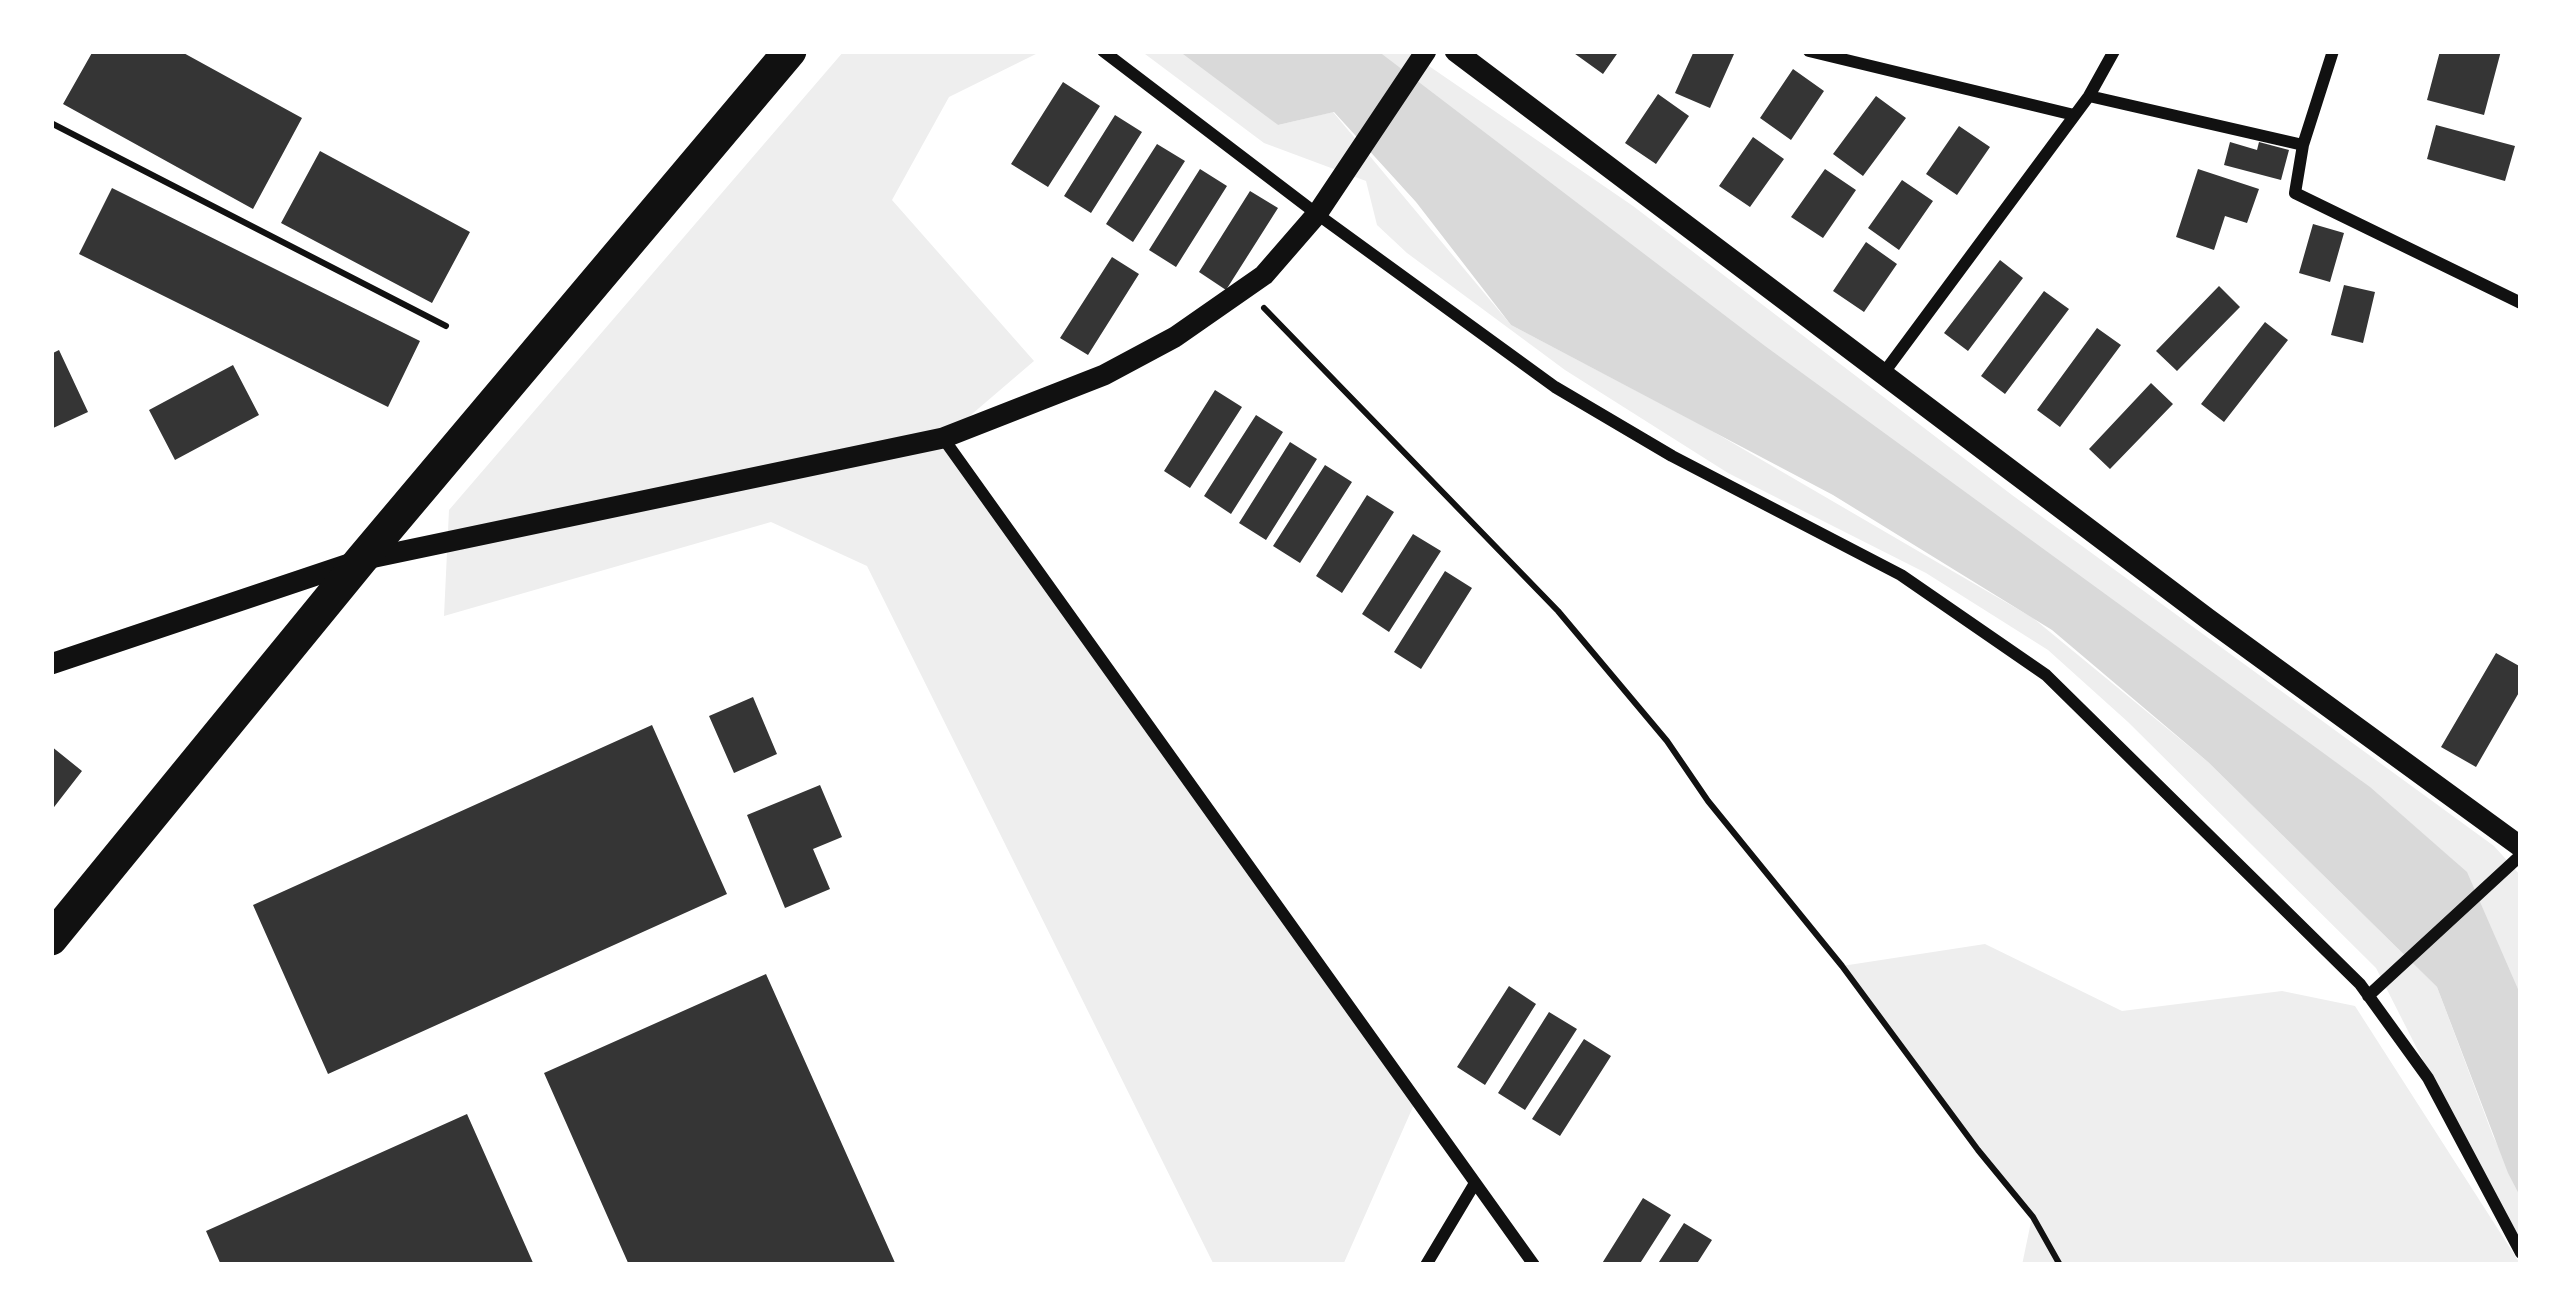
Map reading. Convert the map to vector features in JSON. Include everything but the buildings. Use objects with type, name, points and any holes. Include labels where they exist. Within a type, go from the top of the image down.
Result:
[{"type":"highway","points":[[51,939],[361,560],[790,51]]},
{"type":"street","points":[[1103,51],[1555,387],[1672,456],[1900,575],[2046,675],[2368,996],[2428,1078],[2521,1253]]},
{"type":"street","points":[[1455,51],[2521,851],[2368,996]]},
{"type":"street","points":[[1809,51],[1856,57],[2074,115]]},
{"type":"street","points":[[1883,374],[2089,96],[2114,51]]},
{"type":"street","points":[[2333,51],[2303,145],[2295,193],[2521,303]]},
{"type":"street","points":[[51,664],[361,560],[944,438],[1105,375],[1175,337],[1264,275],[1317,214],[1424,54]]},
{"type":"street","points":[[2089,96],[2303,145]]},
{"type":"street","points":[[944,438],[1534,1265]]},
{"type":"street","points":[[1426,1265],[1475,1184]]},
{"type":"path","points":[[51,123],[446,326]]},
{"type":"path","points":[[1245,288],[1558,611],[1654,724],[1708,801],[1842,966],[2032,1217],[2060,1265]]},
{"type":"shaded area","points":[[844,51],[1042,51],[949,97],[892,200],[1034,361],[944,438],[1416,1100],[1343,1265],[1214,1265],[867,566],[771,522],[444,616],[449,510]]},
{"type":"shaded area","points":[[1141,51],[1188,51],[1278,125],[1333,112],[1511,325],[1707,428],[2033,618],[2208,762],[2437,987],[2493,1136],[2521,1192],[2521,1253],[2376,968],[2128,722],[2048,650],[1926,573],[1728,473],[1565,370],[1407,253],[1377,225],[1366,181],[1264,143]]},
{"type":"shaded area","points":[[1179,51],[1378,51],[1765,346],[2370,787],[2467,872],[2521,996],[2521,1198],[2437,987],[2208,762],[2052,630],[1833,495],[1511,325],[1416,202],[1334,112],[1278,125]]},
{"type":"shaded area","points":[[1335,51],[1407,51],[1633,206],[2012,495],[2494,846],[2521,876],[2521,1000],[2454,861],[2359,779]]},
{"type":"shaded area","points":[[1985,944],[2122,1011],[2282,991],[2355,1006],[2521,1265],[2022,1265],[2032,1217],[1842,966]]}]
